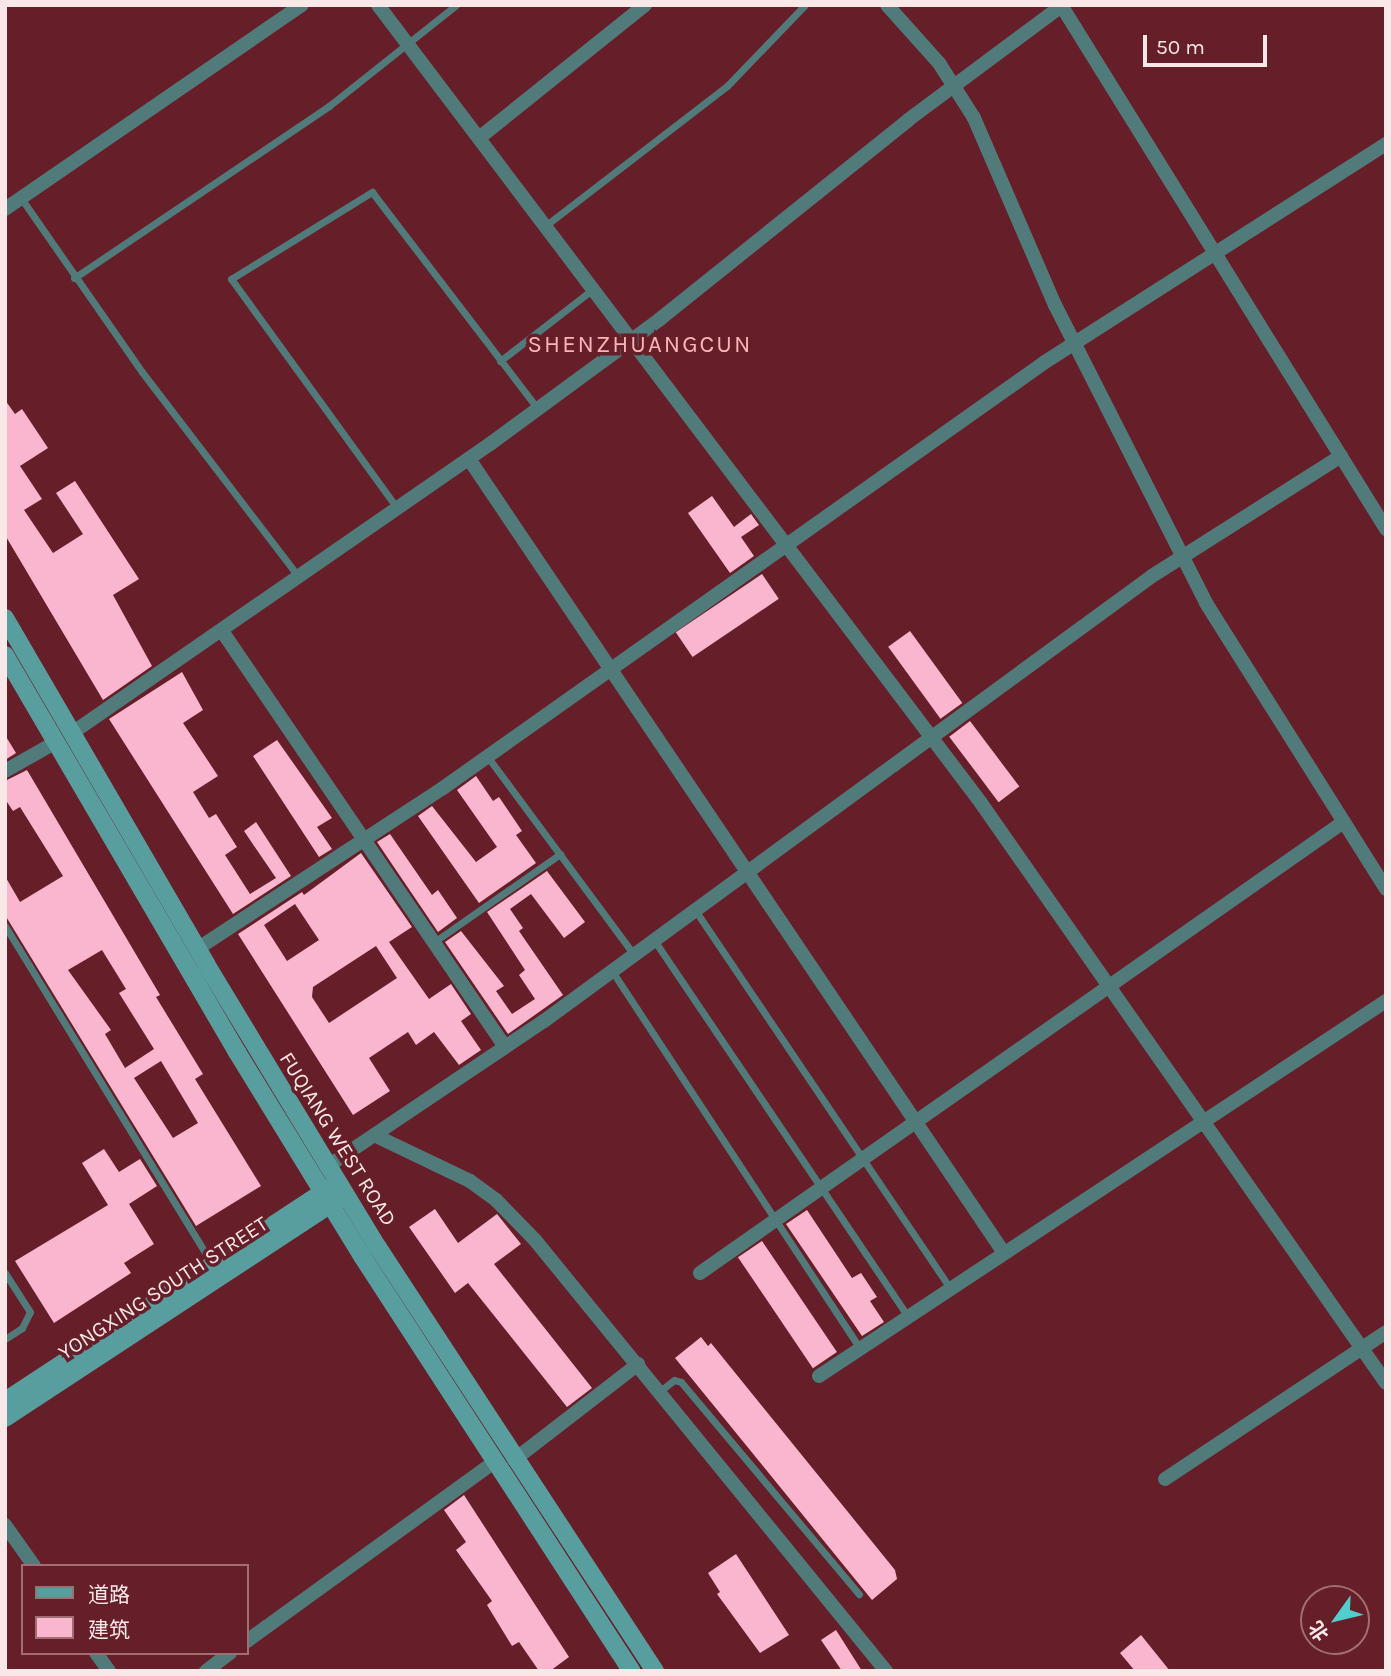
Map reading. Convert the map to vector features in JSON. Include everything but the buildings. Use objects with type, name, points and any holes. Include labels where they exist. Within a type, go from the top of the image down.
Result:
[{"type":"main road","name":"FUQIANG WEST ROAD","points":[[5,618],[197,949],[328,1166],[334,1193],[655,1671]]},
{"type":"main road","name":"FUQIANG WEST ROAD","points":[[5,655],[334,1193],[494,1462],[632,1671]]},
{"type":"main road","name":"YONGXING SOUTH STREET","points":[[5,1401],[212,1265],[334,1193]]},
{"type":"main road","name":"YONGXING SOUTH STREET","points":[[5,1418],[334,1193]]},
{"type":"street","points":[[5,209],[302,5]]},
{"type":"street","points":[[378,5],[932,736],[1386,1383]]},
{"type":"street","points":[[478,138],[645,5]]},
{"type":"street","points":[[887,5],[953,85],[974,118],[1074,343],[1206,603],[1386,889]]},
{"type":"street","points":[[72,733],[299,578],[538,409],[632,339],[953,85],[1062,5],[1386,528]]},
{"type":"street","points":[[197,949],[487,756],[1074,343],[1386,144]]},
{"type":"street","points":[[328,1166],[376,1136],[612,971],[932,736],[1183,557],[1341,456]]},
{"type":"street","points":[[469,459],[1004,1254]]},
{"type":"street","points":[[222,631],[505,1047]]},
{"type":"street","points":[[5,771],[56,742]]},
{"type":"street","points":[[700,1273],[1110,989],[1342,823]]},
{"type":"street","points":[[819,1376],[1386,1001]]},
{"type":"street","points":[[376,1136],[461,1177],[496,1200],[638,1364],[886,1671]]},
{"type":"street","points":[[1165,1479],[1386,1332]]},
{"type":"street","points":[[514,1460],[638,1364]]},
{"type":"street","points":[[248,1640],[494,1462]]},
{"type":"street","points":[[5,1525],[33,1564]]},
{"type":"street","points":[[97,1655],[109,1671]]},
{"type":"street","points":[[206,1671],[227,1655]]},
{"type":"lane","points":[[74,278],[318,114],[456,5]]},
{"type":"lane","points":[[545,226],[727,86],[805,5]]},
{"type":"lane","points":[[398,509],[231,279],[372,192],[538,409]]},
{"type":"lane","points":[[21,198],[74,278],[299,578]]},
{"type":"lane","points":[[500,361],[593,289]]},
{"type":"lane","points":[[487,756],[634,955]]},
{"type":"lane","points":[[434,942],[560,854]]},
{"type":"lane","points":[[695,910],[951,1289]]},
{"type":"lane","points":[[5,926],[212,1265]]},
{"type":"lane","points":[[654,940],[908,1317]]},
{"type":"lane","points":[[612,971],[860,1349]]},
{"type":"lane","points":[[5,1273],[30,1312],[22,1328],[5,1339]]},
{"type":"lane","points":[[660,1391],[674,1380],[681,1382],[859,1594]]},
{"type":"district","name":"SHENZHUANGCUN","points":[[640,345]]}]
